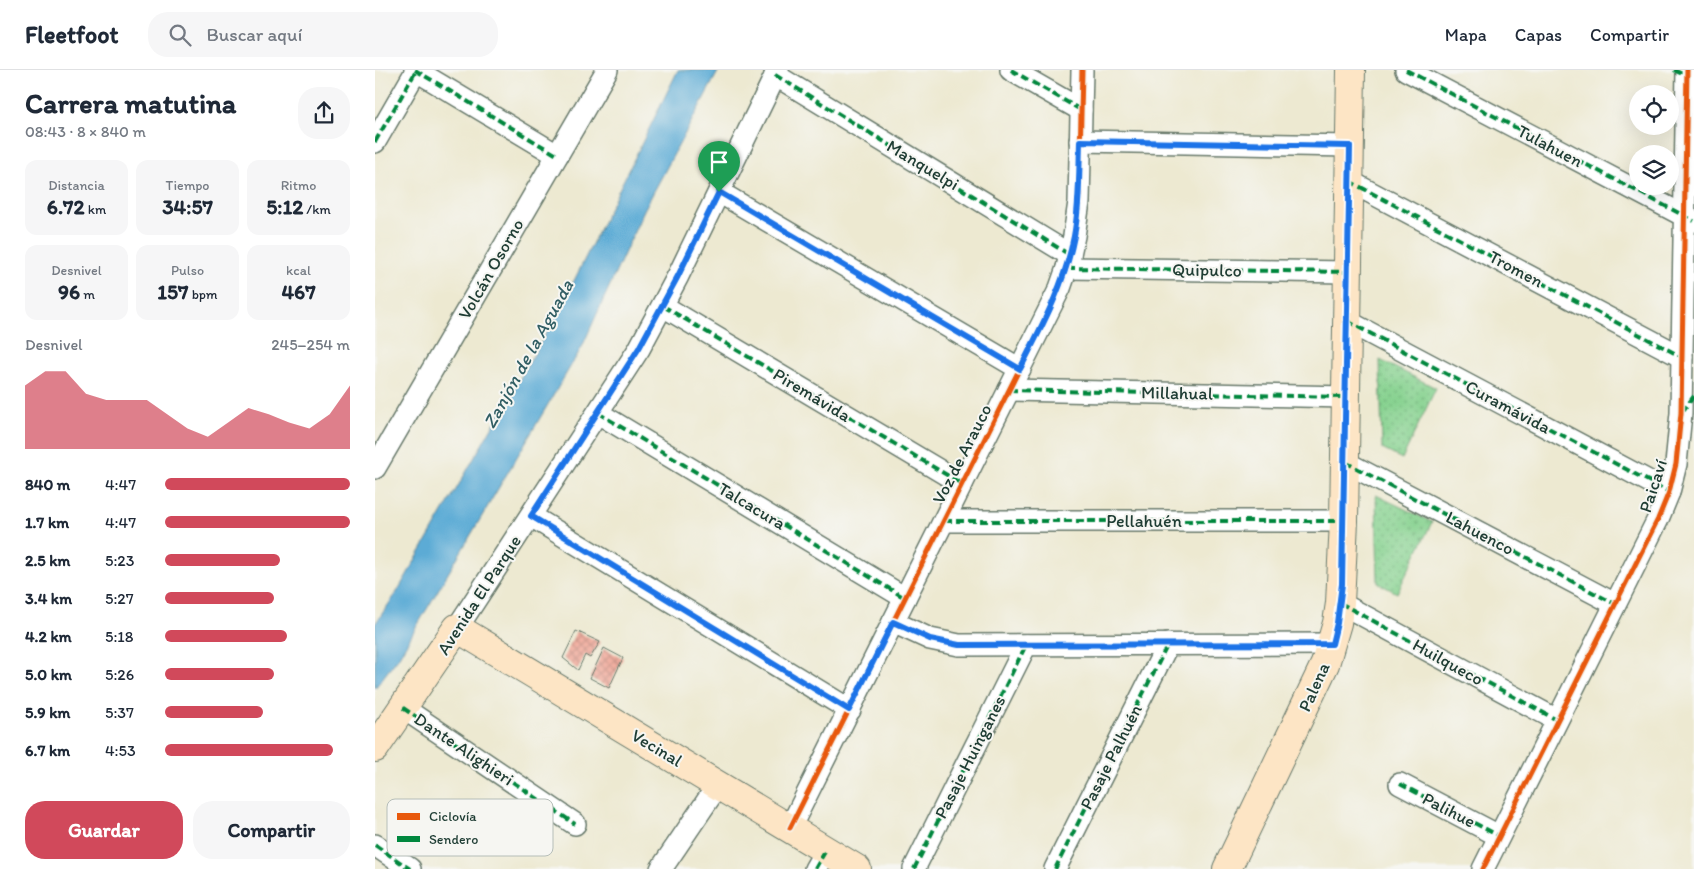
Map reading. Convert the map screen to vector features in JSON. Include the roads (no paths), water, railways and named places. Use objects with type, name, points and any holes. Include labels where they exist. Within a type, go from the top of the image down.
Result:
[{"type":"street","points":[[375,142],[415,70],[557,155]]},
{"type":"street","name":"Volcán Osorno","points":[[375,468],[607,70]]},
{"type":"street","points":[[1011,70],[1081,110]]},
{"type":"street","name":"Voz de Arauco","points":[[790,828],[1050,310],[1068,261],[1079,202],[1082,70]]},
{"type":"street","name":"Palena","points":[[1227,869],[1317,684],[1332,644],[1340,603],[1345,462],[1351,70]]},
{"type":"street","name":"Tulahuen","points":[[1406,70],[1689,219]]},
{"type":"street","name":"Avenida El Parque","points":[[375,748],[531,516],[639,348],[663,306],[776,73]]},
{"type":"street","name":"Manquelpi","points":[[776,73],[1068,261]]},
{"type":"street","name":"Paicaví","points":[[1483,869],[1658,519],[1669,492],[1685,469],[1688,404],[1682,357],[1689,219],[1685,74]]},
{"type":"street","points":[[1080,141],[1350,146]]},
{"type":"street","name":"Tromen","points":[[1349,181],[1682,357]]},
{"type":"street","points":[[719,192],[1020,369]]},
{"type":"street","name":"Quipulco","points":[[1068,261],[1348,272]]},
{"type":"street","name":"Piremávida","points":[[663,306],[962,484]]},
{"type":"street","name":"Curamávida","points":[[1347,321],[1669,492]]},
{"type":"street","name":"Millahual","points":[[1009,390],[1346,397]]},
{"type":"street","name":"Talcacura","points":[[598,413],[905,598]]},
{"type":"street","name":"Lahuenco","points":[[1345,462],[1615,604]]},
{"type":"street","points":[[531,516],[849,710]]},
{"type":"street","name":"Pellahuén","points":[[944,521],[1343,521]]},
{"type":"street","name":"Huilqueco","points":[[1340,603],[1557,720]]},
{"type":"street","points":[[893,622],[930,639],[959,645],[1332,644]]},
{"type":"street","name":"Vecinal","points":[[457,628],[790,828],[821,860],[857,869]]},
{"type":"street","name":"Pasaje Palhuén","points":[[1055,869],[1168,644]]},
{"type":"street","name":"Pasaje Huinganes","points":[[914,869],[1026,645]]},
{"type":"street","name":"Dante Alighieri","points":[[403,708],[538,799]]},
{"type":"street","name":"Palihue","points":[[1399,784],[1499,836]]},
{"type":"street","points":[[661,869],[718,785]]},
{"type":"street","name":"Dante Alighieri","points":[[553,809],[575,824]]},
{"type":"street","points":[[375,846],[387,854]]},
{"type":"street","points":[[390,856],[410,869]]},
{"type":"water","points":[[678,70],[719,70],[644,210],[582,347],[398,658],[375,688],[375,624],[397,592],[560,309]]},
{"type":"water label","name":"Zanjón de la Aguada","points":[[528,354]]}]
